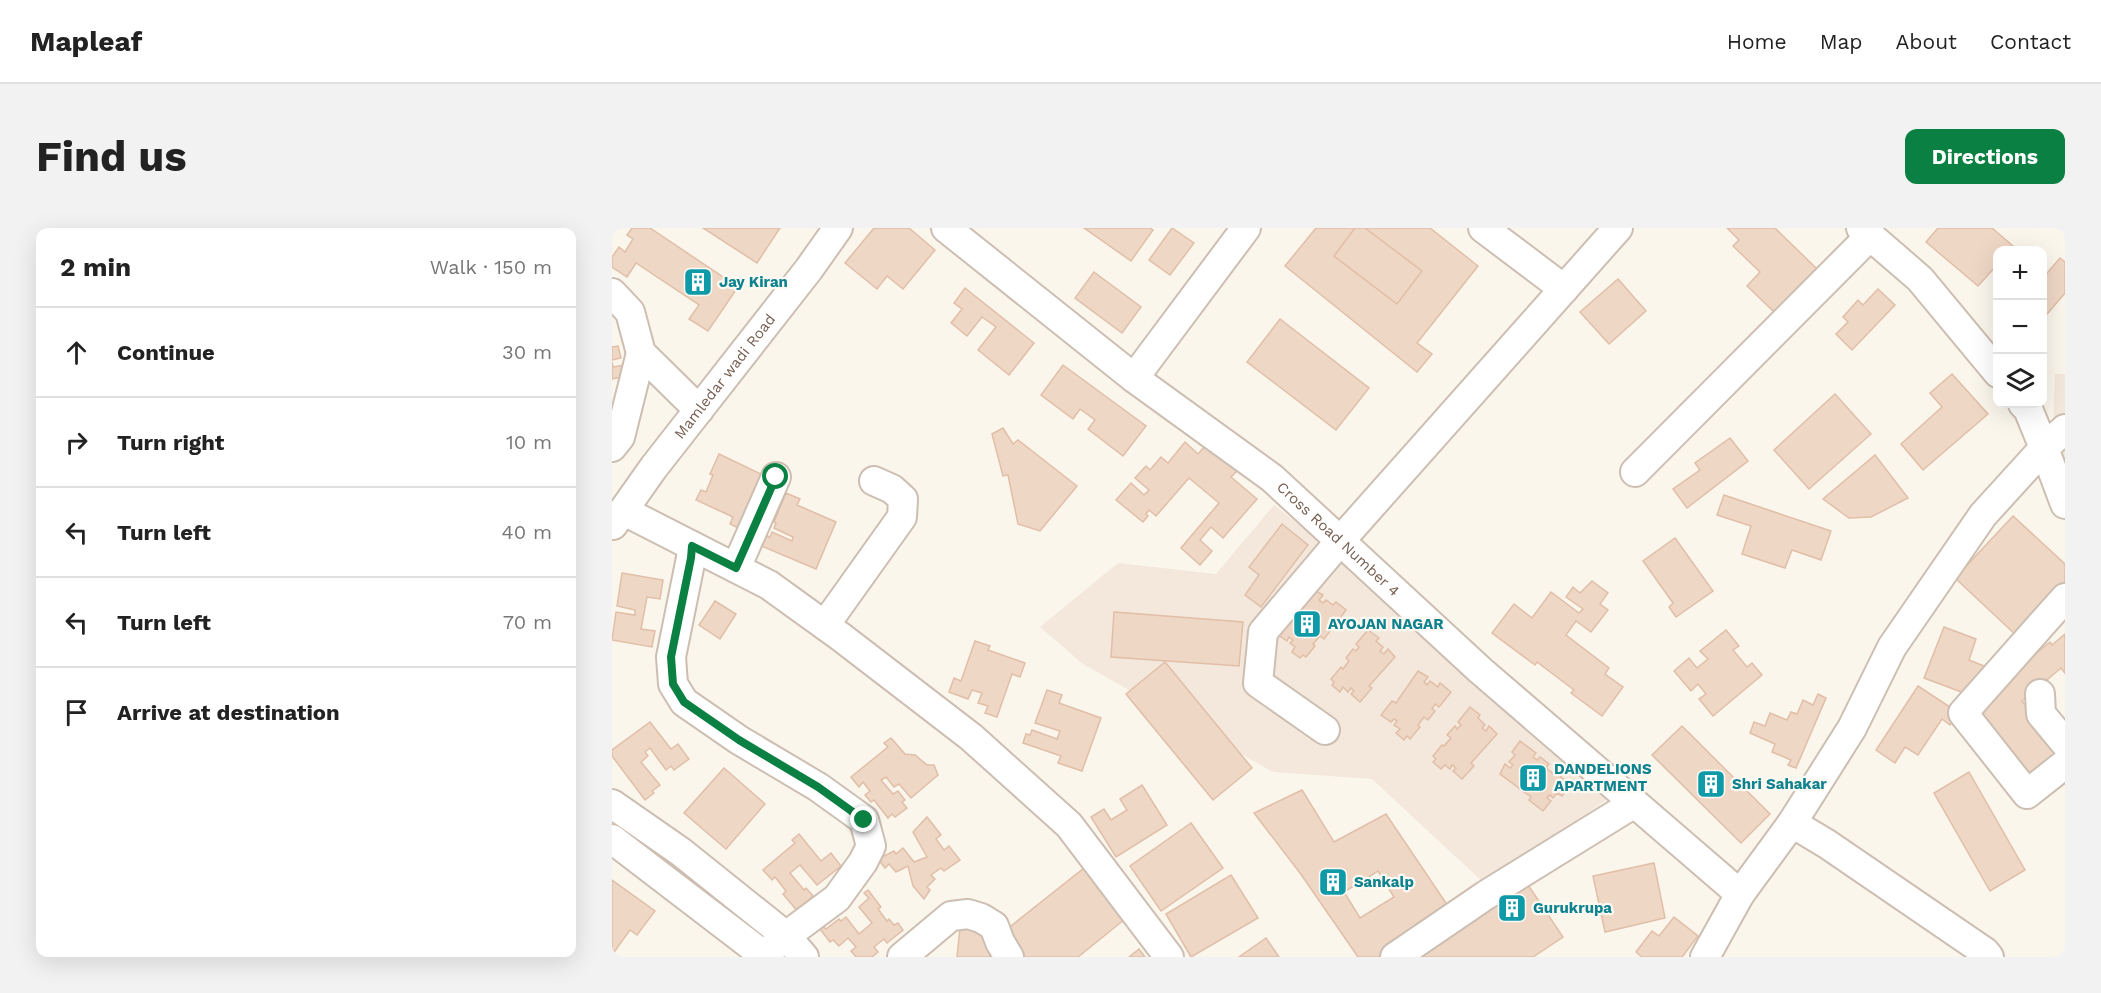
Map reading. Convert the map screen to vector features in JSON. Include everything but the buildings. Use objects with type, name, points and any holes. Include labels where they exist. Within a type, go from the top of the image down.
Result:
[{"type":"street","name":"Mamledar wadi Road","points":[[618,519],[654,467],[802,279],[838,228]]},
{"type":"street","name":"Cross Road Number 4","points":[[946,228],[1134,378],[1272,478],[1480,670],[1740,894]]},
{"type":"street","points":[[1483,228],[1564,289]]},
{"type":"street","points":[[1325,730],[1258,683],[1263,632],[1340,541],[1618,228]]},
{"type":"street","points":[[1635,472],[1866,232],[1920,279],[1993,367]]},
{"type":"street","points":[[1134,378],[1232,233]]},
{"type":"street","points":[[612,293],[630,312],[641,353],[620,437],[612,447]]},
{"type":"street","points":[[641,353],[699,410]]},
{"type":"street","points":[[2027,408],[2065,504]]},
{"type":"street","points":[[1705,957],[1740,894],[1792,824],[1852,728],[1892,647],[1983,514],[2044,448],[2065,429]]},
{"type":"street","points":[[736,568],[776,477]]},
{"type":"street","points":[[825,625],[902,517],[903,499],[892,489],[874,481]]},
{"type":"street","points":[[618,519],[692,546],[769,585],[971,737],[1069,825],[1169,957]]},
{"type":"street","points":[[612,839],[765,956],[786,936],[837,898],[872,846],[864,820],[818,787],[739,740],[684,702],[673,684],[671,657],[692,546]]},
{"type":"street","points":[[2065,598],[1963,713],[2027,794],[2065,764]]},
{"type":"street","points":[[2040,694],[2041,714],[2065,743]]},
{"type":"street","points":[[612,804],[681,852],[786,936],[804,957]]},
{"type":"street","points":[[1395,957],[1486,895],[1633,804]]},
{"type":"street","points":[[1792,824],[1847,858],[1985,952],[1989,957]]},
{"type":"street","points":[[902,957],[951,916],[968,914],[981,918],[994,926],[1009,957]]},
{"type":"shaded area","points":[[2055,374],[2065,374],[2065,492],[2052,459]]},
{"type":"shaded area","points":[[1274,505],[1629,784],[1485,884],[1372,779],[1273,772],[1083,664],[1040,627],[1118,563],[1216,574]]},
{"type":"place","name":"Jay Kiran","points":[[698,282]]},
{"type":"place","name":"AYOJAN NAGAR","points":[[1307,624]]},
{"type":"place","name":"DANDELIONS APARTMENT","points":[[1533,778]]},
{"type":"place","name":"Shri Sahakar","points":[[1711,784]]},
{"type":"place","name":"Sankalp","points":[[1333,882]]},
{"type":"place","name":"Gurukrupa","points":[[1512,908]]},
{"type":"route","points":[[776,477],[736,568],[692,546],[671,657],[673,684],[684,702],[739,740],[818,787],[864,820]]}]
